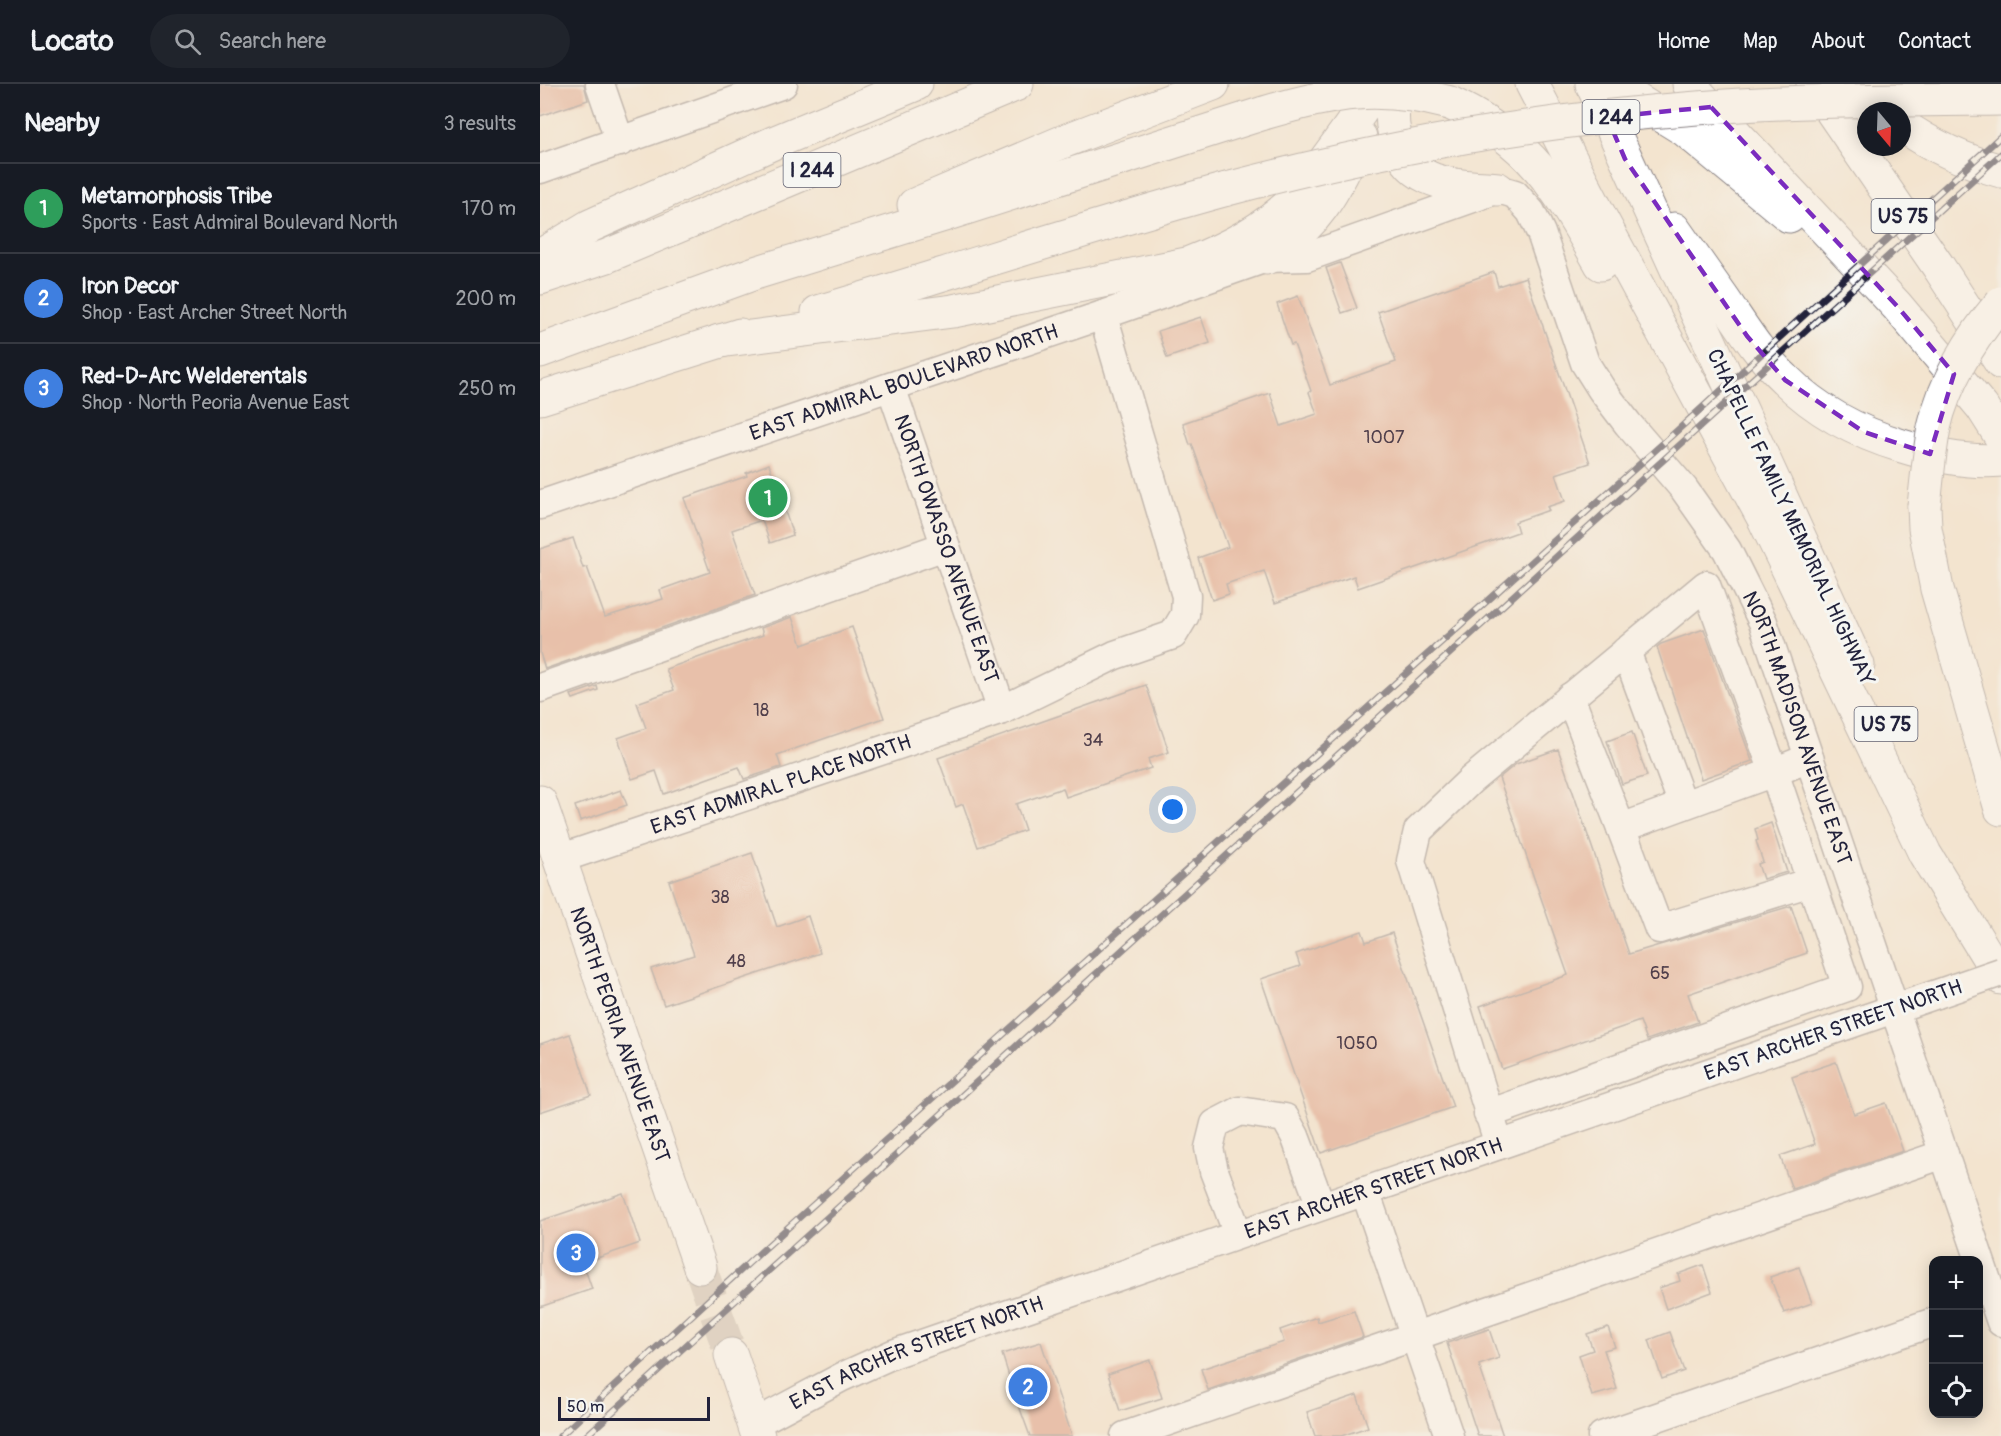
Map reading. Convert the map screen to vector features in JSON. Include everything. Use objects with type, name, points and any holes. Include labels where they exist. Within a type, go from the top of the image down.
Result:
[{"type":"main road","points":[[540,256],[590,226],[773,143],[916,84]]},
{"type":"main road","name":"I 244","points":[[540,278],[608,256],[1017,84]]},
{"type":"main road","points":[[755,273],[1066,140],[1213,84]]},
{"type":"main road","points":[[719,341],[953,311],[1187,264],[1244,238],[1274,218],[1299,195],[1380,84]]},
{"type":"main road","points":[[1266,258],[1289,244],[1314,219],[1336,188],[1386,84]]},
{"type":"main road","points":[[1396,84],[1393,131],[1401,151],[1412,167],[1427,178],[1442,184],[1498,189]]},
{"type":"main road","points":[[1533,84],[1603,222],[1765,520],[1925,854],[2001,975]]},
{"type":"main road","name":"US 75","points":[[1592,84],[1625,159]]},
{"type":"main road","points":[[1611,84],[1685,130],[1897,306]]},
{"type":"main road","points":[[1689,84],[1897,306],[1982,407],[2001,437]]},
{"type":"main road","name":"US 75","points":[[1813,84],[1938,266],[2001,363]]},
{"type":"main road","points":[[1856,84],[1875,102]]},
{"type":"main road","points":[[540,351],[755,273],[1264,113],[1325,95],[1370,90],[1406,91],[1450,103],[1482,118],[1525,152],[1550,179],[1673,387],[1765,520]]},
{"type":"main road","name":"I 244","points":[[540,398],[719,341],[942,276],[1154,209],[1285,174],[1406,148],[1573,121],[1696,108],[1858,100],[2001,99]]},
{"type":"main road","points":[[1911,130],[1948,153],[2001,171]]},
{"type":"main road","points":[[1625,159],[1747,336],[1785,380],[1808,399],[1833,416],[1890,442],[1941,456],[1971,460],[2001,460]]},
{"type":"main road","name":"CHAPELLE FAMILY MEMORIAL HIGHWAY","points":[[1625,159],[2001,975]]},
{"type":"main road","points":[[2001,303],[1954,374],[1935,426],[1924,506],[1925,528],[1937,589],[2001,809]]},
{"type":"main road","name":"NORTH PEORIA AVENUE EAST","points":[[540,802],[700,1267]]},
{"type":"main road","points":[[730,1355],[756,1430]]},
{"type":"street","points":[[600,84],[620,142]]},
{"type":"street","points":[[540,169],[783,84]]},
{"type":"street","name":"EAST ADMIRAL BOULEVARD NORTH","points":[[540,505],[1266,258],[1307,257],[1498,189]]},
{"type":"street","name":"NORTH MADISON AVENUE EAST","points":[[1498,189],[1515,194],[1531,212],[1585,363],[1602,390],[1684,489],[1727,550],[1763,622],[1944,1154],[1991,1310]]},
{"type":"street","name":"EAST ADMIRAL PLACE NORTH","points":[[559,859],[1002,710],[1115,655],[1173,636],[1185,615],[1186,596],[1103,315]]},
{"type":"street","name":"NORTH OWASSO AVENUE EAST","points":[[891,387],[1002,710]]},
{"type":"street","points":[[540,688],[945,546]]},
{"type":"street","points":[[1488,1114],[1846,987],[1774,772],[1706,585],[1471,780],[1418,831],[1411,861],[1488,1114],[1498,1145]]},
{"type":"street","points":[[1626,651],[1683,805]]},
{"type":"street","points":[[1570,697],[1659,928],[1811,882]]},
{"type":"street","points":[[1621,828],[1809,758]]},
{"type":"street","name":"EAST ARCHER STREET NORTH","points":[[756,1430],[842,1377],[893,1354],[1937,994],[2001,975]]},
{"type":"street","points":[[1238,1234],[1214,1171],[1209,1148],[1215,1124],[1240,1111],[1285,1118],[1295,1136],[1321,1206]]},
{"type":"street","points":[[1125,1436],[1944,1154]]},
{"type":"street","points":[[1365,1191],[1449,1436]]},
{"type":"street","points":[[1602,1436],[1929,1324]]},
{"type":"highlighted area","points":[[1711,107],[1897,306],[1954,374],[1930,454],[1864,432],[1785,380],[1747,336],[1625,159],[1607,117]]},
{"type":"building","points":[[540,84],[584,84],[588,100],[540,116]]},
{"type":"building","points":[[1340,263],[1357,308],[1342,313],[1326,268]]},
{"type":"building","points":[[1494,272],[1498,286],[1526,277],[1590,463],[1556,474],[1565,501],[1547,507],[1549,510],[1515,522],[1518,532],[1358,588],[1354,576],[1275,603],[1264,571],[1226,584],[1229,594],[1212,600],[1198,558],[1228,547],[1183,423],[1270,393],[1281,426],[1317,414],[1294,344],[1291,345],[1277,304],[1298,296],[1330,385],[1396,362],[1378,312]]},
{"type":"building","points":[[1201,317],[1210,343],[1167,358],[1158,331]]},
{"type":"building","points":[[769,464],[793,535],[770,543],[762,520],[732,530],[755,595],[545,669],[540,653],[540,549],[573,538],[583,568],[587,567],[605,617],[663,599],[660,590],[710,572],[684,498],[747,476],[746,473]]},
{"type":"building","points":[[792,617],[802,645],[852,627],[884,718],[777,755],[781,767],[744,779],[739,767],[664,794],[656,771],[632,779],[618,738],[646,728],[637,703],[674,690],[666,669],[763,635],[761,628]]},
{"type":"building","points":[[1704,629],[1752,761],[1701,779],[1657,647]]},
{"type":"building","points":[[1146,685],[1169,752],[1148,759],[1151,768],[1066,797],[1063,788],[1016,804],[1025,830],[978,847],[963,804],[956,807],[938,758]]},
{"type":"building","points":[[597,686],[598,690],[573,699],[571,695]]},
{"type":"building","points":[[1632,732],[1647,776],[1622,784],[1607,741]]},
{"type":"building","points":[[1558,749],[1629,954],[1791,906],[1807,953],[1688,994],[1698,1022],[1647,1040],[1640,1021],[1502,1069],[1480,1006],[1568,975],[1499,778],[1516,764]]},
{"type":"building","points":[[621,790],[627,805],[580,821],[575,806]]},
{"type":"building","points":[[1771,823],[1787,872],[1763,879],[1758,864],[1763,862],[1756,841],[1758,840],[1755,829]]},
{"type":"building","points":[[752,853],[777,927],[808,916],[820,953],[664,1005],[651,969],[694,955],[669,881]]},
{"type":"building","points":[[1362,931],[1366,942],[1392,933],[1453,1107],[1321,1153],[1261,979],[1300,966],[1296,954]]},
{"type":"building","points":[[570,1034],[591,1095],[540,1112],[540,1044]]},
{"type":"building","points":[[1836,1062],[1854,1114],[1886,1103],[1903,1151],[1792,1189],[1780,1156],[1815,1144],[1792,1077]]},
{"type":"building","points":[[623,1193],[640,1243],[583,1263],[592,1289],[540,1307],[540,1221]]},
{"type":"building","points":[[1703,1265],[1712,1292],[1666,1309],[1659,1288],[1680,1281],[1678,1274]]},
{"type":"building","points":[[1799,1267],[1812,1303],[1784,1313],[1770,1277]]},
{"type":"building","points":[[1354,1311],[1363,1337],[1208,1390],[1201,1369],[1284,1342],[1280,1330],[1317,1317],[1318,1322]]},
{"type":"building","points":[[1608,1327],[1615,1347],[1604,1350],[1617,1389],[1592,1396],[1579,1355],[1593,1350],[1587,1334]]},
{"type":"building","points":[[1489,1329],[1499,1358],[1479,1365],[1503,1436],[1478,1436],[1447,1343]]},
{"type":"building","points":[[1670,1332],[1684,1371],[1662,1379],[1649,1340]]},
{"type":"building","points":[[1041,1342],[1072,1436],[1030,1436],[1015,1395],[1002,1354]]},
{"type":"building","points":[[1150,1360],[1162,1398],[1120,1411],[1108,1374]]},
{"type":"building","points":[[1357,1395],[1368,1427],[1341,1436],[1315,1436],[1307,1412]]},
{"type":"tunnel","points":[[700,1267],[731,1355]]},
{"type":"railway","points":[[560,1436],[764,1249],[1670,437],[2001,136]]},
{"type":"railway","points":[[586,1436],[2001,154]]},
{"type":"place","name":"Metamorphosis Tribe","points":[[768,498]]},
{"type":"place","name":"Red-D-Arc Welderentals","points":[[576,1253]]},
{"type":"place","name":"Iron Decor","points":[[1028,1387]]}]
